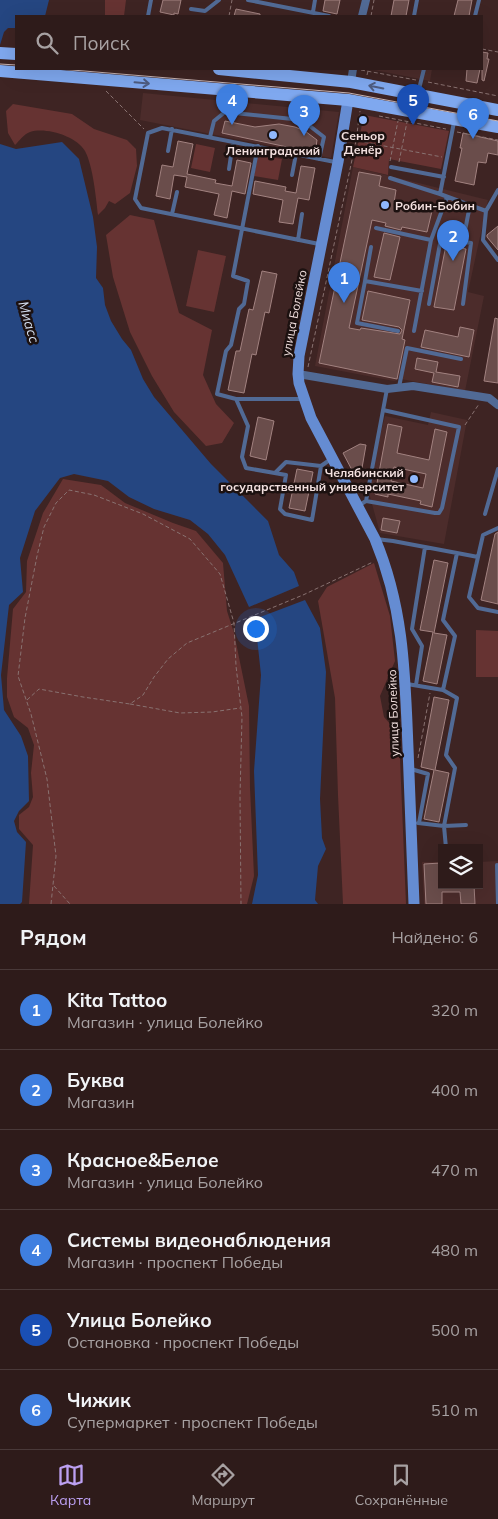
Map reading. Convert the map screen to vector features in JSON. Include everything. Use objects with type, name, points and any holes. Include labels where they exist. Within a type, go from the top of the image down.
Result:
[{"type":"main road","points":[[0,53],[15,54]]},
{"type":"main road","points":[[229,70],[351,82],[498,110]]},
{"type":"main road","points":[[0,71],[98,83],[347,106],[453,124],[498,127]]},
{"type":"main road","name":"улица Болейко","points":[[347,106],[351,82]]},
{"type":"street","points":[[362,15],[366,0]]},
{"type":"street","name":"улица Болейко","points":[[351,82],[353,70]]},
{"type":"street","name":"улица Болейко","points":[[347,106],[338,162],[302,340],[304,399],[311,418],[332,458],[362,504],[383,558],[396,601],[404,655],[411,684],[415,823],[414,904]]},
{"type":"street","points":[[302,374],[387,389],[413,386],[489,398],[498,405]]},
{"type":"lane","points":[[148,15],[151,0]]},
{"type":"lane","points":[[191,9],[205,11],[218,0]]},
{"type":"lane","points":[[248,0],[325,15]]},
{"type":"lane","points":[[313,12],[315,0]]},
{"type":"lane","points":[[414,15],[417,0]]},
{"type":"lane","points":[[475,15],[479,0]]},
{"type":"lane","points":[[418,95],[424,70]]},
{"type":"lane","points":[[210,137],[214,121],[226,112],[302,120],[324,137],[319,159]]},
{"type":"lane","points":[[440,194],[453,124]]},
{"type":"lane","points":[[321,245],[141,208],[135,199],[148,133],[162,128],[338,162]]},
{"type":"lane","points":[[168,151],[172,130]]},
{"type":"lane","points":[[229,169],[233,142]]},
{"type":"lane","points":[[258,146],[233,276],[248,281],[244,304],[238,309],[231,345],[226,351],[217,394],[236,399],[304,399]]},
{"type":"lane","points":[[292,175],[296,154]]},
{"type":"lane","points":[[390,166],[444,177]]},
{"type":"lane","points":[[390,178],[486,211]]},
{"type":"lane","points":[[498,190],[486,211],[482,240],[498,260]]},
{"type":"lane","points":[[172,214],[177,192]]},
{"type":"lane","points":[[414,331],[431,240],[447,197]]},
{"type":"lane","points":[[463,241],[470,205]]},
{"type":"lane","points":[[298,240],[302,214]]},
{"type":"lane","points":[[376,228],[431,240]]},
{"type":"lane","points":[[429,304],[441,238],[471,243],[462,304]]},
{"type":"lane","points":[[371,247],[357,323],[398,331]]},
{"type":"lane","points":[[364,281],[422,291]]},
{"type":"lane","points":[[399,388],[407,348],[461,359]]},
{"type":"lane","points":[[383,410],[459,427],[442,508],[439,513],[362,504],[387,389]]},
{"type":"lane","points":[[236,399],[248,426],[242,457],[246,468],[286,475],[280,509],[285,514],[312,520],[321,466]]},
{"type":"lane","points":[[275,473],[286,462],[321,466],[332,458]]},
{"type":"lane","points":[[485,514],[498,469]]},
{"type":"lane","points":[[498,528],[483,535],[469,597],[478,608],[498,612]]},
{"type":"lane","points":[[375,539],[478,557]]},
{"type":"lane","points":[[425,547],[412,629],[422,646],[411,684],[443,690],[457,698],[446,755],[455,768],[444,826],[446,844]]},
{"type":"lane","points":[[443,690],[455,636],[443,620],[457,553]]},
{"type":"lane","points":[[412,770],[428,774],[415,823],[444,826],[466,824]]},
{"type":"lane","points":[[497,865],[498,904]]},
{"type":"path","points":[[229,15],[232,0]]},
{"type":"path","points":[[371,15],[374,0]]},
{"type":"path","points":[[483,48],[498,52]]},
{"type":"path","points":[[362,70],[498,96]]},
{"type":"path","points":[[98,83],[148,133]]},
{"type":"path","points":[[302,374],[356,140],[360,112],[347,106]]},
{"type":"path","points":[[379,116],[407,122],[453,124],[498,140]]},
{"type":"path","points":[[390,166],[398,120]]},
{"type":"path","points":[[399,162],[407,122]]},
{"type":"path","points":[[356,140],[448,158]]},
{"type":"path","points":[[466,424],[480,403],[489,398]]},
{"type":"path","points":[[51,904],[56,856],[47,779],[27,701],[18,676],[25,618],[44,527],[56,502],[69,490],[94,495],[143,514],[190,539],[220,574],[234,623],[236,666],[241,708],[241,904]]},
{"type":"path","points":[[130,704],[143,694],[168,659],[187,643],[303,595],[383,558]]},
{"type":"path","points":[[412,770],[431,688]]},
{"type":"path","points":[[27,701],[39,689],[180,713],[212,712],[241,708]]},
{"type":"path","points":[[53,884],[70,904]]},
{"type":"shaded area","points":[[105,0],[126,0],[124,15],[105,15]]},
{"type":"shaded area","points":[[374,70],[432,70],[430,81]]},
{"type":"shaded area","points":[[143,93],[339,112],[331,158],[140,120]]},
{"type":"shaded area","points":[[13,104],[72,114],[94,129],[127,140],[136,149],[137,166],[130,193],[115,204],[109,201],[98,215],[92,173],[85,151],[68,137],[44,131],[30,132],[15,145],[8,133],[6,111]]},
{"type":"shaded area","points":[[364,115],[449,131],[441,169],[389,159],[388,175],[353,167]]},
{"type":"shaded area","points":[[196,144],[215,148],[210,172],[191,168]]},
{"type":"shaded area","points":[[258,155],[282,159],[278,180],[254,176]]},
{"type":"shaded area","points":[[353,167],[488,200],[468,292],[484,296],[465,391],[401,379],[394,381],[315,366]]},
{"type":"shaded area","points":[[130,215],[154,220],[179,313],[212,330],[203,375],[216,404],[234,423],[222,443],[206,446],[174,412],[152,376],[130,332],[113,277],[106,235]]},
{"type":"shaded area","points":[[198,250],[226,256],[214,312],[186,306]]},
{"type":"shaded area","name":"Челябинский государственный университет","points":[[431,412],[467,420],[444,544],[380,533],[369,493],[385,416],[428,425]]},
{"type":"shaded area","points":[[63,479],[101,485],[125,503],[196,531],[223,563],[227,611],[234,633],[249,706],[254,876],[247,904],[29,904],[33,845],[19,829],[19,815],[29,807],[33,797],[31,773],[34,745],[28,728],[14,717],[7,697],[7,678],[13,609],[26,592],[27,561],[43,513]]},
{"type":"shaded area","points":[[374,563],[390,616],[395,661],[380,696],[384,717],[399,734],[406,904],[343,904],[335,698],[318,601],[327,587]]},
{"type":"shaded area","points":[[476,630],[498,631],[498,677],[476,677]]},
{"type":"shaded area","points":[[498,861],[498,904],[424,904],[422,862],[438,862],[438,889],[483,889],[483,862]]},
{"type":"water","points":[[0,0],[49,0],[45,15],[15,15],[15,28],[8,28],[4,32],[0,45]]},
{"type":"water","name":"Миасс","points":[[62,142],[79,159],[93,217],[97,247],[96,278],[103,288],[105,305],[111,321],[131,350],[143,379],[154,397],[211,464],[268,521],[279,555],[294,572],[299,586],[249,607],[225,555],[208,534],[190,520],[154,509],[129,497],[108,481],[74,474],[60,478],[35,511],[20,558],[23,592],[9,605],[1,675],[4,710],[21,736],[28,756],[29,801],[19,811],[14,821],[17,832],[26,842],[22,902],[20,904],[0,904],[0,144],[16,149]]},
{"type":"water","points":[[305,600],[320,628],[326,672],[320,799],[322,838],[326,849],[318,866],[315,900],[318,904],[252,904],[258,875],[254,771],[261,675],[255,619]]},
{"type":"building","points":[[163,0],[181,0],[178,14],[160,12]]},
{"type":"building","points":[[325,0],[340,0],[337,14],[323,11]]},
{"type":"building","points":[[394,0],[409,0],[406,15],[391,15]]},
{"type":"building","points":[[458,0],[472,0],[469,15],[454,15]]},
{"type":"building","points":[[236,9],[260,14],[260,15],[234,15]]},
{"type":"building","points":[[483,52],[488,53],[487,59],[489,59],[484,81],[482,80]]},
{"type":"building","points":[[467,70],[480,70],[477,83],[466,81]]},
{"type":"building","name":"Ленинградский","points":[[225,121],[255,127],[279,124],[295,127],[305,131],[317,140],[315,153],[222,133]]},
{"type":"building","points":[[463,133],[498,141],[498,155],[488,153],[486,163],[478,162],[474,185],[455,181]]},
{"type":"building","points":[[178,141],[193,144],[187,174],[216,180],[215,183],[232,186],[237,160],[251,163],[245,194],[232,191],[227,218],[214,215],[219,194],[185,187],[187,177],[174,175],[170,199],[156,196],[162,165],[173,167]]},
{"type":"building","points":[[301,166],[315,168],[309,200],[298,198],[293,224],[279,222],[283,200],[253,194],[255,181],[286,187],[285,191],[296,193]]},
{"type":"building","points":[[359,172],[381,176],[379,186],[396,190],[394,203],[432,211],[427,232],[402,227],[401,230],[385,226],[386,223],[372,220],[349,328],[400,334],[402,330],[399,327],[362,320],[368,291],[410,300],[402,339],[405,340],[397,379],[319,363]]},
{"type":"building","points":[[498,226],[498,250],[487,235]]},
{"type":"building","points":[[384,233],[400,237],[390,280],[374,277]]},
{"type":"building","points":[[446,245],[466,249],[454,310],[434,307]]},
{"type":"building","points":[[262,271],[277,274],[269,313],[265,312],[256,355],[252,354],[244,393],[228,390],[236,351],[240,351],[249,309],[253,310]]},
{"type":"building","points":[[495,318],[498,319],[498,383],[484,381]]},
{"type":"building","points":[[460,327],[474,330],[469,357],[421,347],[425,330],[458,337]]},
{"type":"building","points":[[417,358],[438,362],[436,372],[460,376],[458,387],[432,382],[434,373],[415,369]]},
{"type":"building","points":[[258,417],[274,421],[266,460],[250,456]]},
{"type":"building","points":[[388,424],[402,427],[397,453],[429,460],[435,429],[447,432],[432,507],[420,504],[421,501],[388,494],[388,497],[375,494]],"holes":[[[394,467],[426,474],[423,488],[391,481]]]},
{"type":"building","points":[[360,444],[366,445],[362,468],[353,472],[343,453]]},
{"type":"building","points":[[297,469],[313,472],[305,511],[289,508]]},
{"type":"building","points":[[383,518],[400,521],[397,533],[381,530]]},
{"type":"building","points":[[498,532],[498,604],[481,600],[495,534]]},
{"type":"building","points":[[434,560],[448,563],[434,633],[447,635],[437,684],[423,681],[433,632],[420,630]]},
{"type":"building","points":[[434,697],[449,700],[435,770],[449,773],[439,822],[424,819],[434,770],[421,767]]},
{"type":"building","points":[[438,863],[438,889],[474,889],[475,904],[461,904],[460,892],[442,892],[442,904],[426,904],[424,864]]},
{"type":"tram line","points":[[0,64],[15,65]]},
{"type":"tram line","points":[[72,70],[349,93],[498,121]]},
{"type":"place","name":"Сеньор Денёр","points":[[363,120]]},
{"type":"place","name":"Системы видеонаблюдения","points":[[232,125]]},
{"type":"place","name":"Улица Болейко","points":[[413,125]]},
{"type":"place","name":"Ленинградский","points":[[273,135]]},
{"type":"place","name":"Красное&Белое","points":[[304,136]]},
{"type":"place","name":"Чижик","points":[[473,139]]},
{"type":"place","name":"Робин-Бобин","points":[[385,205]]},
{"type":"place","name":"Буква","points":[[453,261]]},
{"type":"place","name":"Kita Tattoo","points":[[344,303]]},
{"type":"place","name":"Челябинский государственный университет","points":[[414,479]]}]
